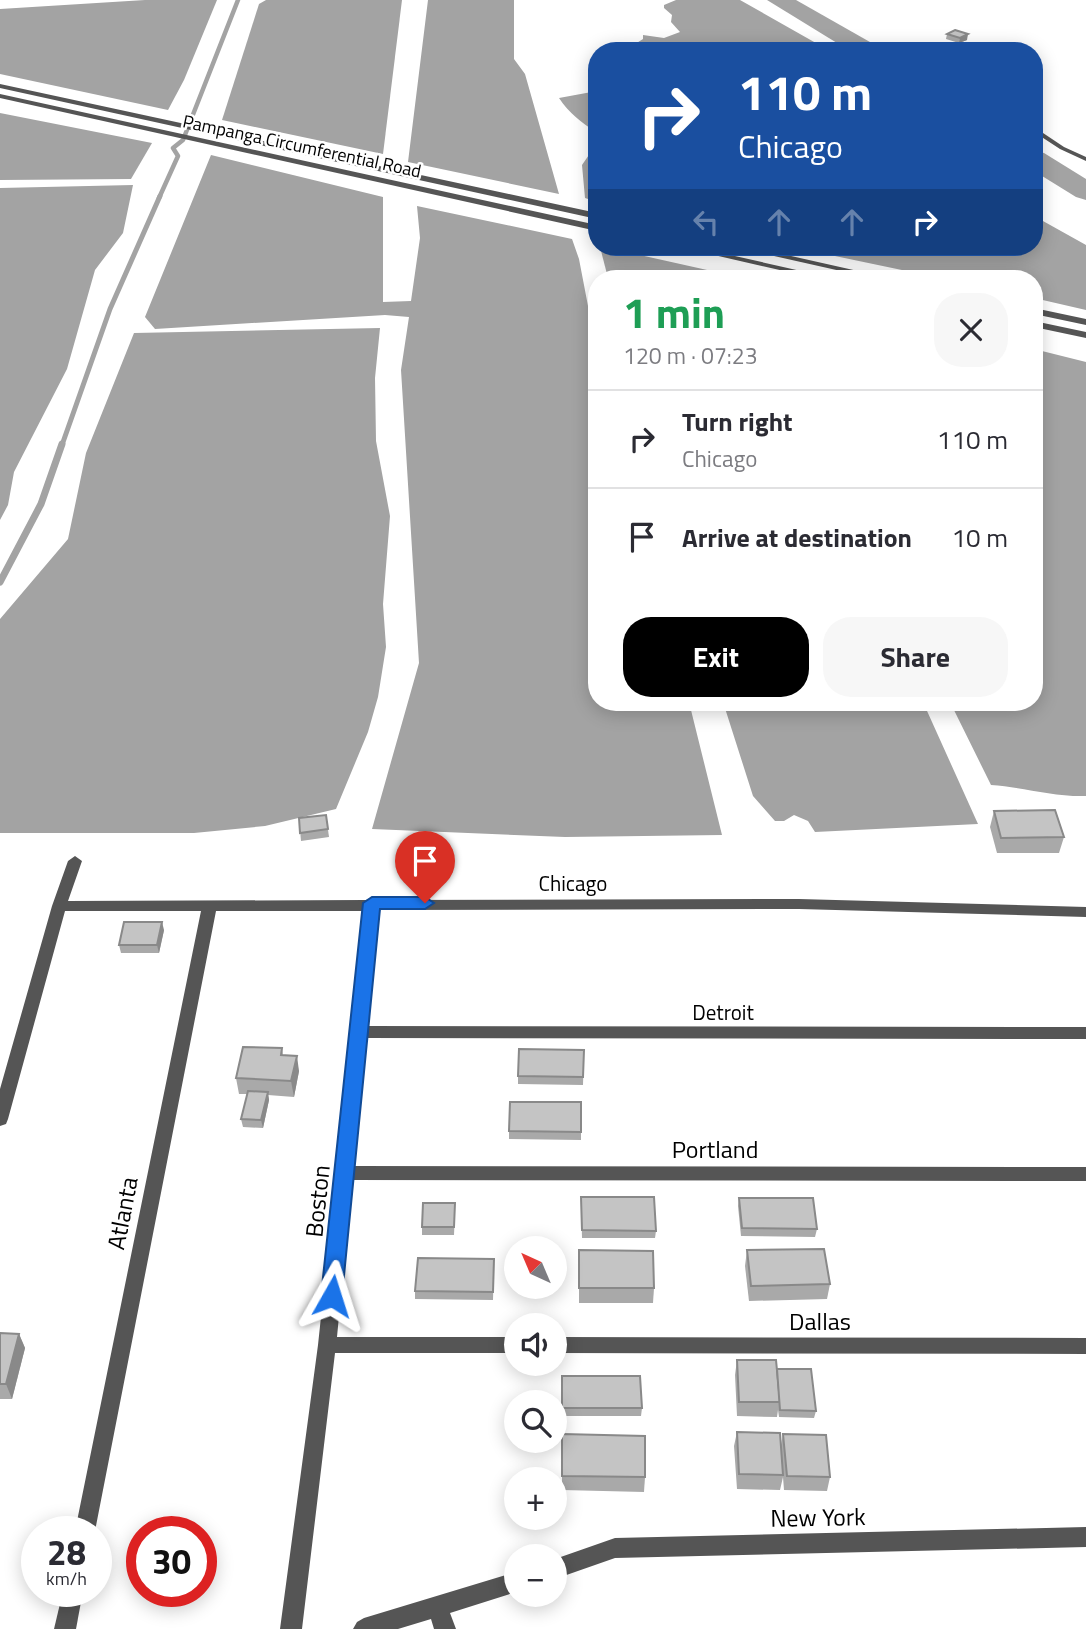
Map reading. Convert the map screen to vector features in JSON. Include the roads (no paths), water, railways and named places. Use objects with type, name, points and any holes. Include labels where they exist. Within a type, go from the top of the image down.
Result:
[{"type":"street","name":"Pampanga Circumferential Road","points":[[0,86],[588,214]]},
{"type":"street","name":"Pampanga Circumferential Road","points":[[0,96],[588,226]]},
{"type":"street","points":[[726,256],[790,270]]},
{"type":"street","points":[[781,256],[847,270]]},
{"type":"street","points":[[1043,313],[1086,322]]},
{"type":"street","points":[[1043,326],[1086,335]]},
{"type":"street","points":[[0,1119],[59,906],[75,860]]},
{"type":"street","name":"Chicago","points":[[59,906],[372,903],[799,904],[1086,912]]},
{"type":"street","name":"Boston","points":[[291,1629],[327,1345],[372,903]]},
{"type":"street","name":"Atlanta","points":[[88,1516],[210,905]]},
{"type":"street","name":"Detroit","points":[[359,1032],[1086,1032]]},
{"type":"street","name":"Portland","points":[[344,1173],[1086,1174]]},
{"type":"street","points":[[327,1345],[504,1345]]},
{"type":"street","name":"Dallas","points":[[567,1345],[1086,1346]]},
{"type":"street","name":"New York","points":[[567,1565],[615,1548],[1086,1537]]},
{"type":"street","points":[[363,1629],[504,1586]]},
{"type":"street","points":[[65,1629],[70,1607]]},
{"type":"street","points":[[438,1608],[445,1629]]},
{"type":"lane","points":[[1043,135],[1086,159]]},
{"type":"waterway","points":[[159,198],[178,156],[173,148],[183,140],[238,0]]},
{"type":"waterway","points":[[779,0],[852,42]]},
{"type":"waterway","points":[[1043,165],[1086,191]]},
{"type":"waterway","points":[[62,445],[110,309],[160,196]]},
{"type":"waterway","points":[[0,582],[41,504],[62,444]]}]
